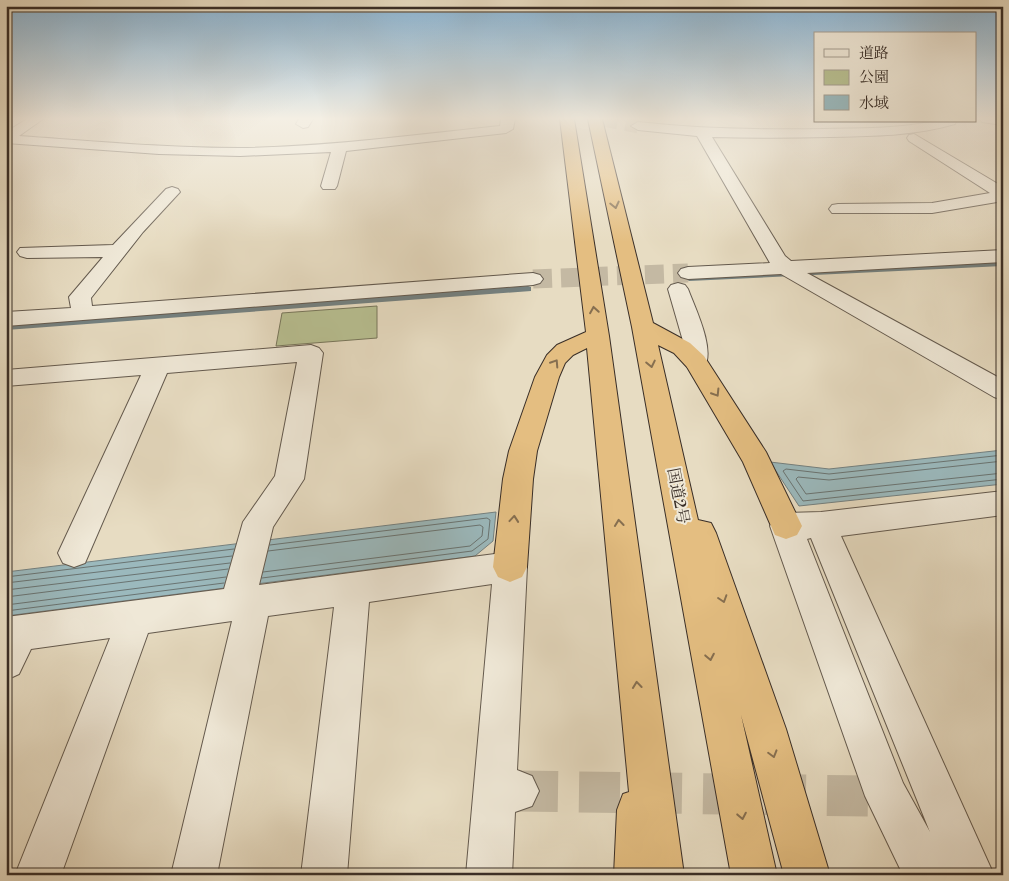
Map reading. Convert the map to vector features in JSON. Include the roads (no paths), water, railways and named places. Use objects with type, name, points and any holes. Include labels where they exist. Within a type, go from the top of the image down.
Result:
[{"type":"highway","points":[[568,160],[573,176]]},
{"type":"highway","points":[[571,160],[598,336],[642,734],[661,875]]},
{"type":"highway","name":"国道2号","points":[[606,160],[663,420],[754,875]]},
{"type":"highway","points":[[643,327],[682,348],[696,362],[756,460],[804,525]]},
{"type":"highway","points":[[510,567],[518,479],[523,451],[547,376],[555,360],[565,350],[598,336]]},
{"type":"highway","points":[[663,420],[766,729],[807,875]]},
{"type":"highway","points":[[637,875],[642,734]]},
{"type":"street","points":[[329,186],[336,160]]},
{"type":"street","points":[[719,160],[777,259],[792,272],[1003,391]]},
{"type":"street","points":[[949,160],[1003,195]]},
{"type":"street","points":[[82,312],[80,297],[116,251],[172,192]]},
{"type":"street","points":[[838,208],[932,208],[1003,195]]},
{"type":"street","points":[[27,252],[116,251]]},
{"type":"street","points":[[696,362],[695,340],[683,281],[998,258]]},
{"type":"street","points":[[6,319],[533,279]]},
{"type":"street","points":[[6,378],[311,353],[289,479],[259,522],[253,539],[194,875]]},
{"type":"street","points":[[74,553],[158,366]]},
{"type":"street","points":[[804,525],[1003,503]]},
{"type":"street","points":[[804,525],[877,796],[928,875]]},
{"type":"street","points":[[804,525],[971,875]]},
{"type":"street","points":[[11,643],[244,598],[353,588],[510,567],[506,791],[489,875]]},
{"type":"street","points":[[324,875],[353,588]]},
{"type":"street","points":[[38,875],[136,618]]},
{"type":"water","points":[[1003,450],[1003,484],[799,506],[770,462],[829,469]]},
{"type":"water","points":[[496,512],[493,541],[475,556],[6,616],[6,572]]},
{"type":"waterway","points":[[689,279],[1003,264]]},
{"type":"waterway","points":[[6,327],[528,289]]},
{"type":"tunnel","points":[[533,279],[688,273]]},
{"type":"tunnel","points":[[517,791],[868,796]]}]
